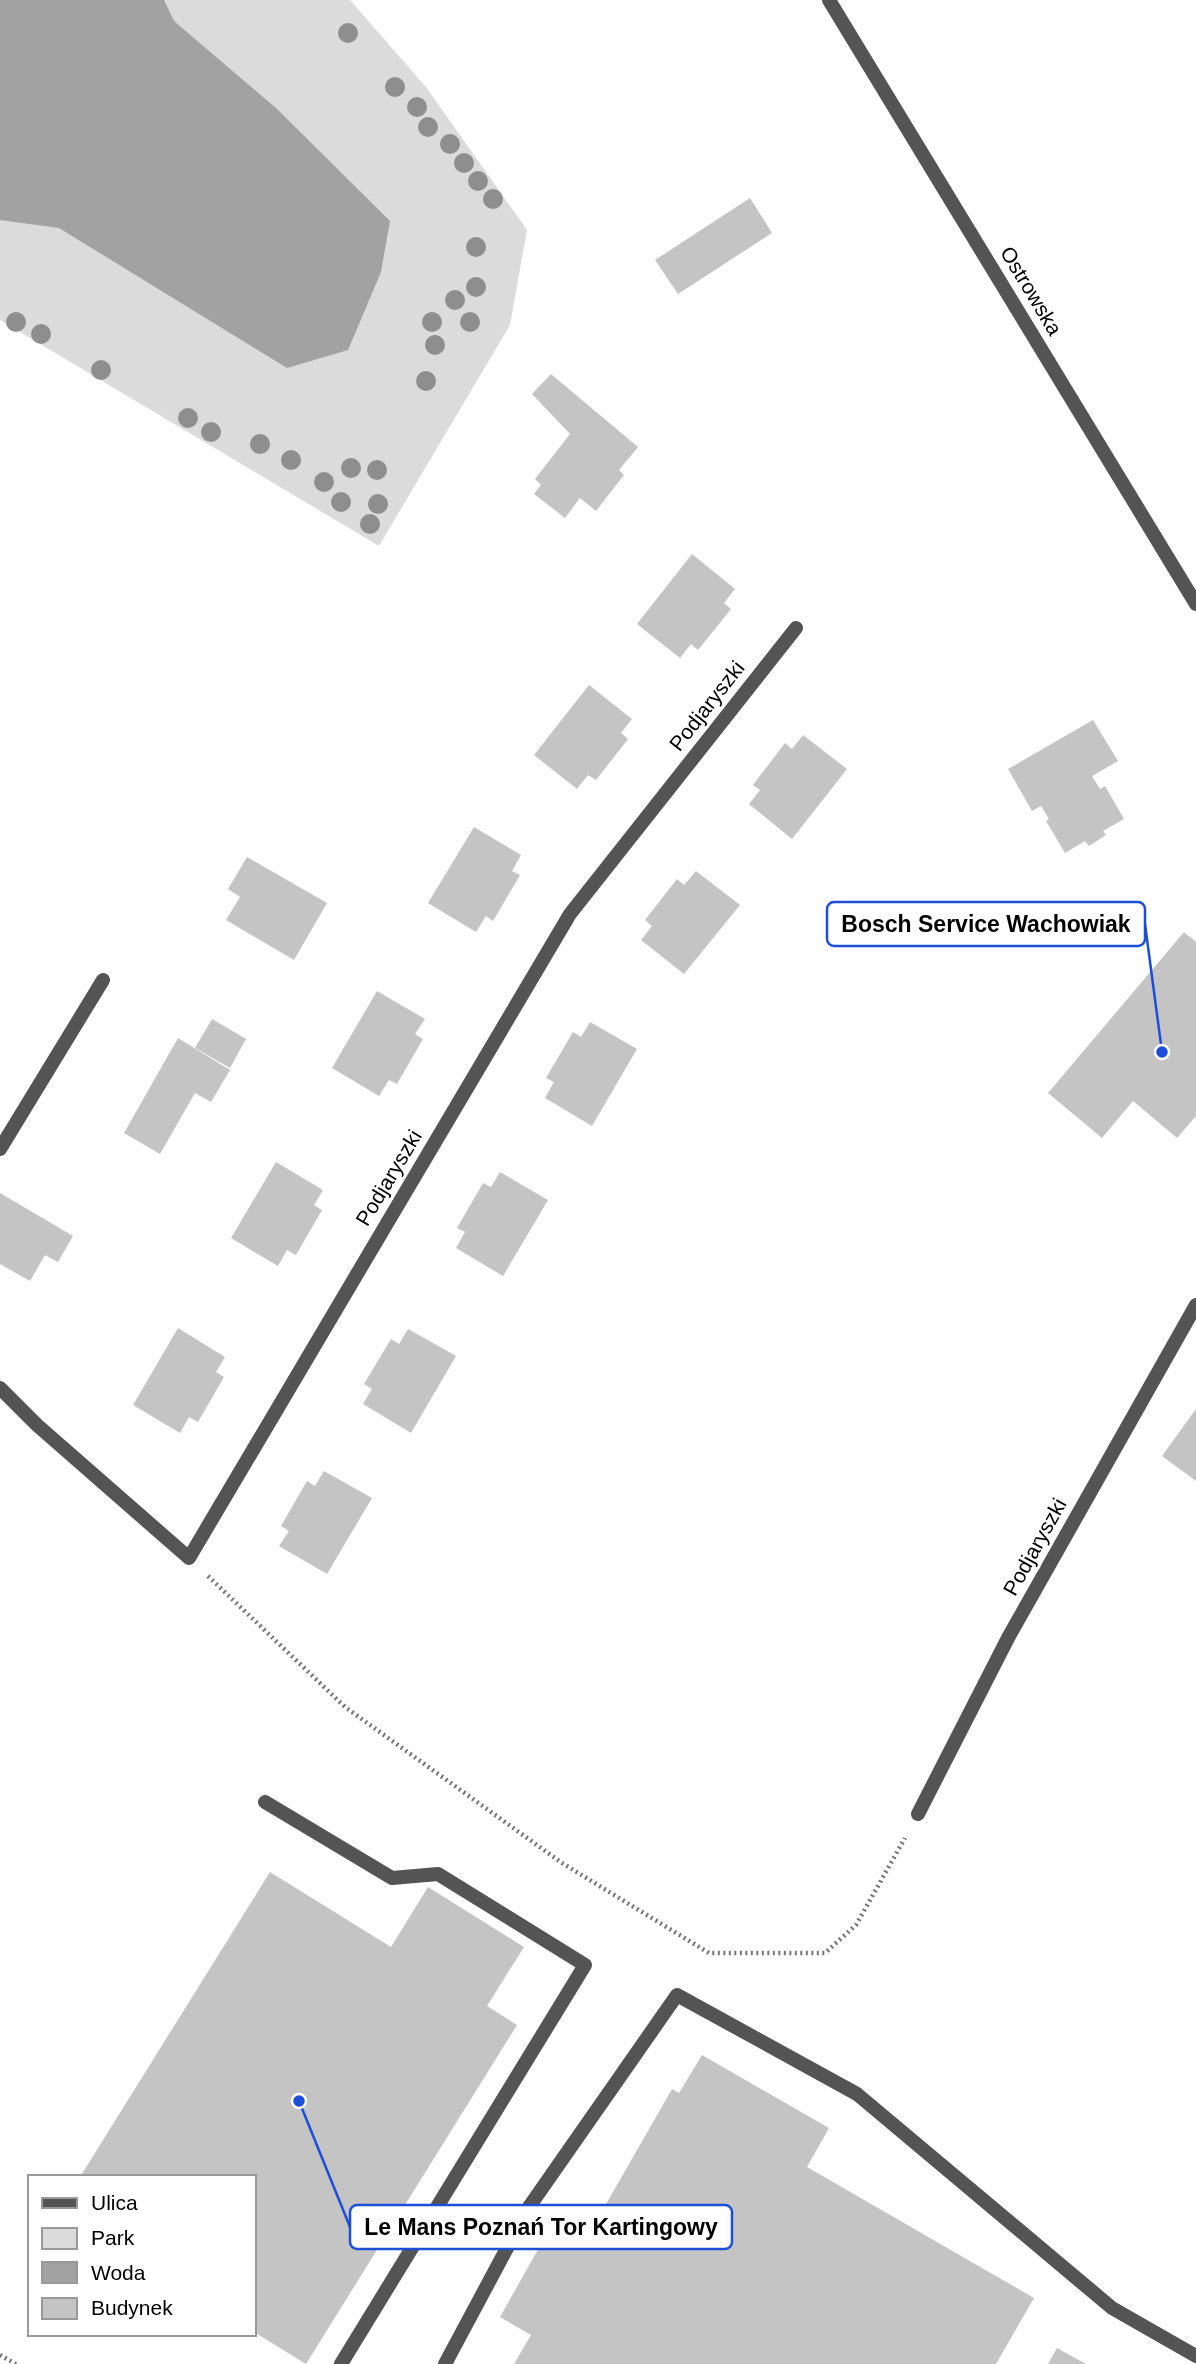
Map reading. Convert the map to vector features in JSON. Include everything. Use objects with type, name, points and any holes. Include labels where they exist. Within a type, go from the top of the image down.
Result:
[{"type":"street","name":"Ostrowska","points":[[830,0],[1196,604]]},
{"type":"street","name":"Podjaryszki","points":[[189,1558],[570,914],[796,628]]},
{"type":"street","points":[[0,1149],[103,980]]},
{"type":"street","name":"Podjaryszki","points":[[918,1814],[1008,1638],[1196,1305]]},
{"type":"street","points":[[0,1388],[37,1425],[189,1558]]},
{"type":"street","points":[[265,1802],[392,1878],[438,1874],[585,1965],[341,2364]]},
{"type":"street","points":[[445,2364],[529,2207],[677,1994],[857,2094],[1112,2308],[1196,2356]]},
{"type":"path","points":[[189,1558],[345,1707],[562,1863],[709,1952],[825,1953],[856,1925],[918,1814]]},
{"type":"path","points":[[0,2355],[16,2364]]},
{"type":"green space","points":[[0,0],[350,0],[426,87],[527,230],[510,325],[379,546],[0,320]]},
{"type":"water","points":[[0,0],[164,0],[174,21],[276,108],[390,221],[381,272],[348,350],[287,368],[59,228],[0,220]]},
{"type":"building","points":[[750,198],[772,233],[678,294],[655,260]]},
{"type":"building","points":[[551,374],[638,447],[619,470],[624,475],[596,511],[580,498],[565,518],[534,494],[541,485],[535,479],[570,434],[532,394]]},
{"type":"building","points":[[692,554],[735,589],[724,603],[731,609],[698,650],[691,644],[680,658],[637,624]]},
{"type":"building","points":[[589,685],[632,719],[621,733],[628,739],[596,780],[588,775],[577,789],[534,755]]},
{"type":"building","points":[[1093,720],[1118,761],[1092,776],[1100,789],[1105,786],[1124,819],[1103,831],[1106,835],[1089,846],[1085,841],[1065,853],[1046,821],[1049,819],[1041,806],[1032,811],[1008,769]]},
{"type":"building","points":[[803,735],[847,769],[792,839],[749,804],[760,790],[753,785],[785,743],[792,749]]},
{"type":"building","points":[[474,827],[521,855],[512,871],[520,875],[493,921],[486,916],[476,932],[428,903]]},
{"type":"building","points":[[247,857],[327,903],[294,960],[226,920],[240,897],[228,889]]},
{"type":"building","points":[[696,871],[740,905],[684,974],[641,940],[652,926],[645,920],[677,879],[684,885]]},
{"type":"building","points":[[1184,932],[1196,942],[1196,1116],[1177,1138],[1133,1101],[1102,1138],[1048,1093]]},
{"type":"building","points":[[377,991],[425,1019],[415,1034],[423,1039],[397,1084],[389,1080],[379,1096],[332,1068]]},
{"type":"building","points":[[212,1019],[246,1039],[230,1068],[195,1048]]},
{"type":"building","points":[[590,1022],[637,1049],[592,1126],[545,1098],[554,1082],[546,1078],[573,1032],[581,1037]]},
{"type":"building","points":[[178,1038],[230,1070],[211,1102],[195,1093],[160,1154],[124,1133]]},
{"type":"building","points":[[276,1162],[323,1190],[314,1205],[322,1210],[296,1255],[287,1250],[278,1266],[231,1238]]},
{"type":"building","points":[[500,1172],[548,1200],[503,1276],[456,1248],[465,1232],[457,1228],[483,1183],[491,1187]]},
{"type":"building","points":[[0,1193],[73,1236],[58,1262],[45,1255],[30,1281],[0,1264]]},
{"type":"building","points":[[178,1328],[225,1357],[216,1372],[224,1377],[198,1422],[189,1417],[180,1433],[133,1405]]},
{"type":"building","points":[[408,1329],[456,1356],[411,1433],[363,1404],[372,1389],[364,1384],[391,1339],[399,1344]]},
{"type":"building","points":[[1196,1409],[1196,1481],[1162,1456]]},
{"type":"building","points":[[324,1471],[372,1498],[327,1574],[279,1546],[289,1531],[281,1526],[307,1481],[315,1486]]},
{"type":"building","points":[[270,1872],[391,1947],[428,1887],[524,1947],[487,2006],[517,2025],[306,2364],[256,2333],[256,2175],[81,2175]]},
{"type":"building","points":[[702,2055],[829,2128],[807,2167],[1034,2298],[996,2364],[514,2364],[531,2335],[500,2317],[554,2221],[586,2239],[672,2089],[679,2093]]},
{"type":"building","points":[[1057,2348],[1086,2364],[1048,2364]]},
{"type":"place","name":"Bosch Service Wachowiak","points":[[1162,1052]]},
{"type":"place","name":"Le Mans Poznań Tor Kartingowy","points":[[299,2101]]}]
